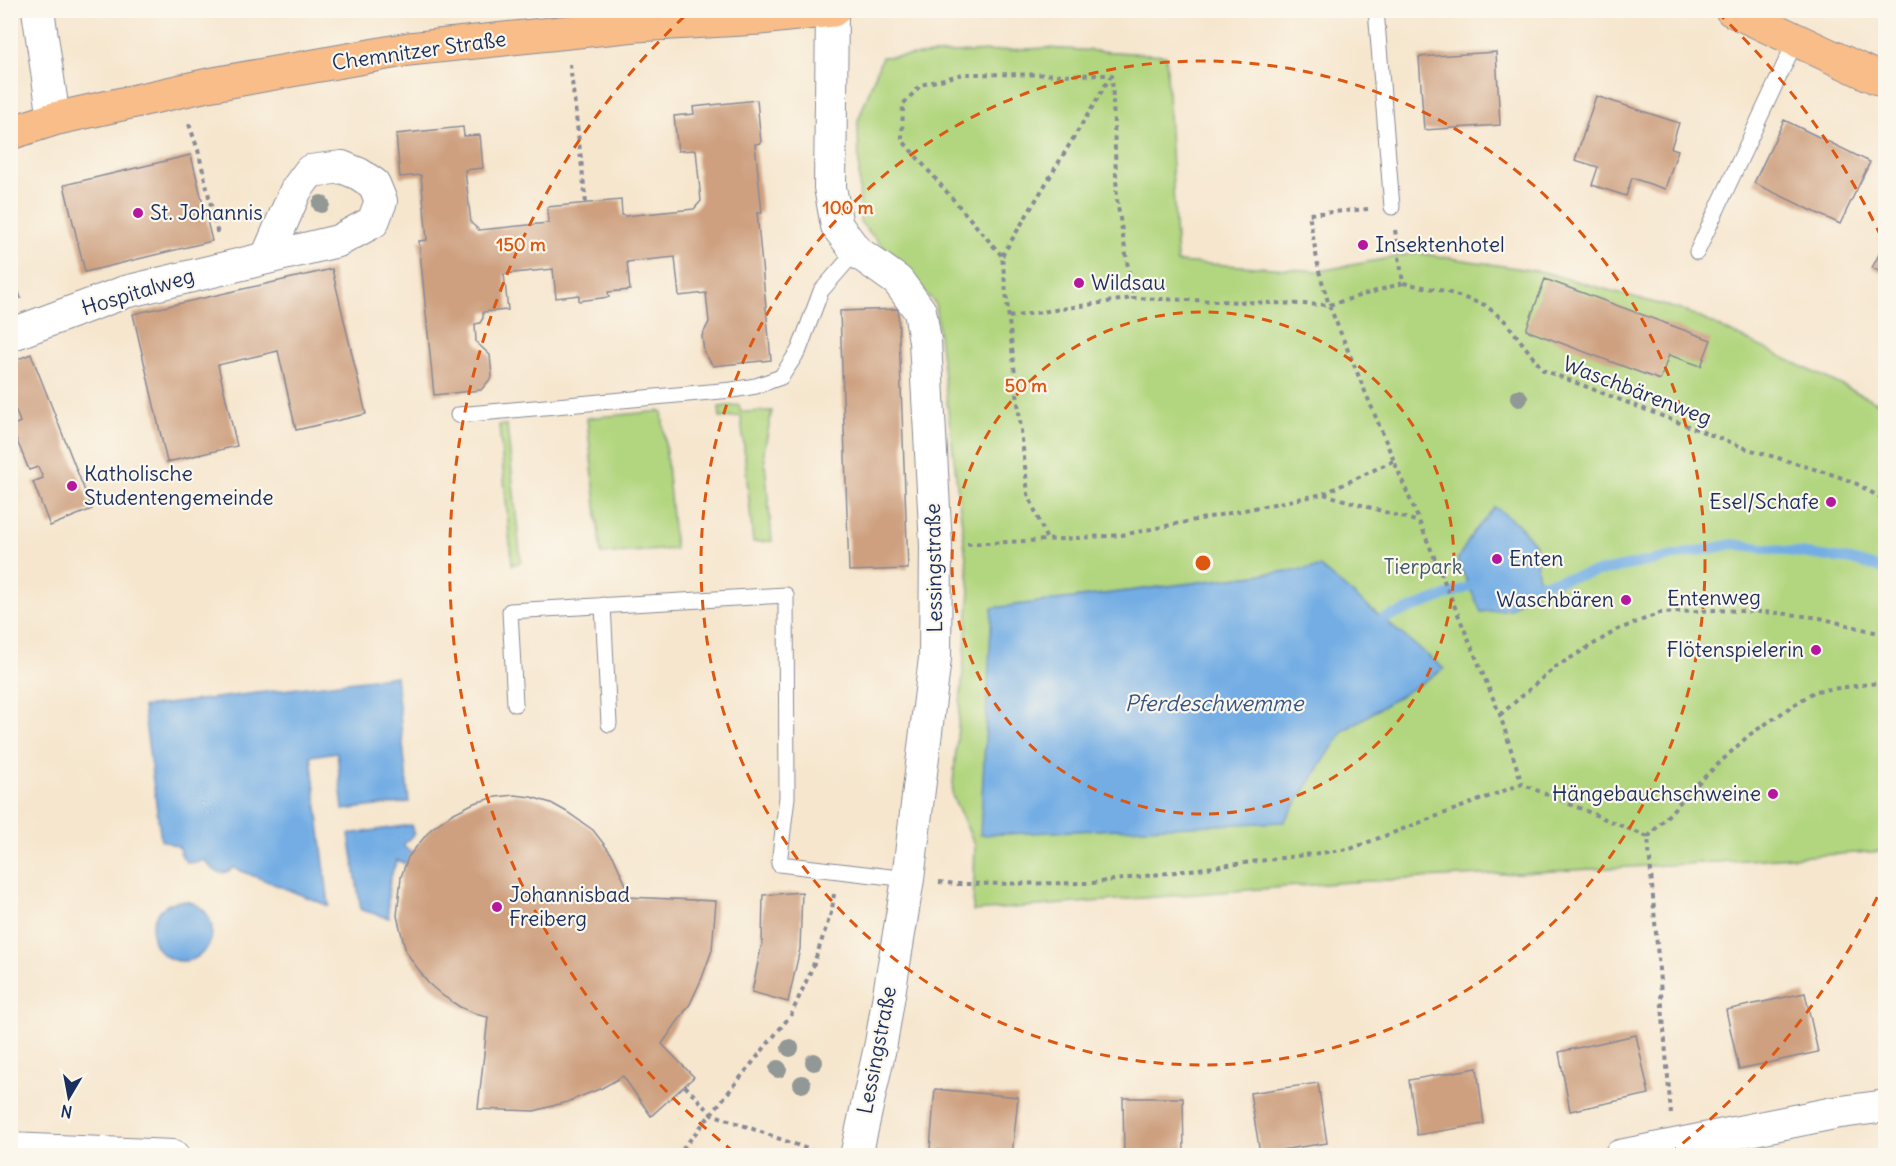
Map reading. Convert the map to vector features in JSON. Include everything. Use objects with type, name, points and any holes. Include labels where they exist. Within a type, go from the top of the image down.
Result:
[{"type":"main road","name":"Chemnitzer Straße","points":[[10,133],[54,119],[208,85],[409,49],[566,32],[634,18],[760,18],[833,10]]},
{"type":"main road","points":[[1732,10],[1886,82]]},
{"type":"street","points":[[38,10],[54,119]]},
{"type":"street","name":"Lessingstraße","points":[[833,10],[830,186],[837,226],[856,251],[898,281],[920,311],[925,341],[936,546],[935,658],[908,879],[881,1043],[856,1155]]},
{"type":"street","name":"Hospitalweg","points":[[10,335],[125,292],[267,257]]},
{"type":"street","points":[[1620,1155],[1834,1113],[1886,1106]]},
{"type":"street","points":[[10,1149],[172,1155]]},
{"type":"lane","points":[[1376,10],[1392,207]]},
{"type":"lane","points":[[1698,252],[1796,40]]},
{"type":"lane","points":[[458,415],[732,390],[756,386],[781,377],[799,350],[821,291],[856,251]]},
{"type":"lane","points":[[515,704],[510,611],[786,595],[787,797],[779,864],[908,879]]},
{"type":"lane","points":[[603,605],[609,724]]},
{"type":"path","points":[[566,32],[586,203]]},
{"type":"path","points":[[1047,540],[1028,494],[1002,256],[902,140],[903,104],[921,85],[963,75],[1112,75]]},
{"type":"path","points":[[1002,256],[1112,75]]},
{"type":"path","points":[[1112,75],[1117,200],[1134,298]]},
{"type":"path","points":[[198,150],[226,267]]},
{"type":"path","points":[[1009,317],[1134,298],[1329,305],[1403,282],[1392,207],[1309,214],[1319,271],[1329,305],[1500,715],[1522,784]]},
{"type":"path","name":"Waschbärenweg","points":[[1403,282],[1444,291],[1485,305],[1506,322],[1543,370],[1745,448],[1837,476],[1857,484],[1886,501]]},
{"type":"path","points":[[936,546],[1122,535],[1323,494],[1393,461]]},
{"type":"path","points":[[1323,494],[1419,522]]},
{"type":"path","name":"Entenweg","points":[[1500,715],[1554,668],[1617,630],[1660,613],[1716,610],[1780,613],[1820,618],[1886,635]]},
{"type":"path","points":[[1673,1146],[1648,837],[1694,786],[1749,735],[1815,691],[1886,682]]},
{"type":"path","points":[[908,879],[957,884],[1092,883],[1350,849],[1522,784],[1648,837]]},
{"type":"path","points":[[677,1155],[791,1016],[813,966],[832,910],[837,870]]},
{"type":"path","points":[[685,1086],[712,1114],[825,1155]]},
{"type":"green space","name":"Tierpark","points":[[1046,48],[1166,55],[1177,262],[1319,271],[1417,253],[1543,272],[1688,312],[1885,406],[1885,851],[1350,882],[973,911],[975,845],[952,795],[970,591],[935,303],[860,222],[858,121],[882,57]]},
{"type":"green space","points":[[739,405],[741,412],[772,411],[764,451],[772,541],[753,542],[741,416],[720,418],[719,407]]},
{"type":"green space","points":[[662,411],[675,549],[601,554],[587,418]]},
{"type":"green space","points":[[499,425],[507,425],[521,562],[512,565]]},
{"type":"water","points":[[1495,507],[1518,524],[1535,545],[1539,584],[1510,609],[1481,612],[1457,560],[1473,533]]},
{"type":"water","name":"Pferdeschwemme","points":[[1320,567],[1444,669],[1343,731],[1284,822],[980,835],[992,608]]},
{"type":"water","points":[[396,676],[409,802],[343,810],[337,752],[311,756],[329,906],[234,868],[221,873],[214,870],[204,860],[196,863],[187,862],[181,855],[179,847],[161,840],[143,707]]},
{"type":"water","points":[[411,825],[414,834],[404,844],[405,848],[412,852],[406,864],[397,860],[390,881],[389,918],[361,910],[349,834]]},
{"type":"water","points":[[182,901],[203,910],[212,931],[203,952],[182,961],[161,952],[152,931],[161,910]]},
{"type":"building","points":[[1496,52],[1500,125],[1424,130],[1419,57]]},
{"type":"building","points":[[1596,96],[1679,123],[1671,148],[1678,150],[1665,189],[1632,178],[1626,196],[1592,185],[1598,167],[1575,160]]},
{"type":"building","points":[[757,100],[761,143],[755,144],[762,213],[757,213],[771,360],[713,366],[704,352],[702,336],[709,322],[706,293],[679,296],[675,257],[627,262],[630,290],[608,292],[609,297],[579,301],[579,295],[556,298],[553,269],[504,274],[508,310],[483,312],[480,323],[475,324],[476,342],[490,355],[492,377],[481,390],[434,395],[419,241],[427,240],[421,175],[400,177],[396,134],[463,127],[464,136],[480,135],[483,168],[465,170],[471,223],[479,230],[548,223],[547,207],[621,200],[622,215],[625,216],[694,209],[701,201],[696,150],[678,151],[674,116],[694,114],[693,107]]},
{"type":"building","points":[[1784,120],[1870,162],[1840,224],[1754,183]]},
{"type":"building","name":"St. Johannis","points":[[191,155],[212,241],[85,272],[64,185]]},
{"type":"building","points":[[1886,241],[1886,274],[1872,268]]},
{"type":"building","points":[[332,269],[366,414],[296,430],[278,351],[218,365],[237,446],[167,462],[133,314]]},
{"type":"building","points":[[10,270],[21,298],[10,302]]},
{"type":"building","points":[[1545,279],[1711,340],[1701,366],[1669,355],[1660,380],[1526,330]]},
{"type":"building","points":[[898,309],[908,569],[849,571],[840,311]]},
{"type":"building","points":[[31,354],[92,509],[50,526],[33,482],[43,478],[38,467],[29,470],[11,426],[20,422],[16,411],[10,413],[10,362]]},
{"type":"building","points":[[515,795],[551,803],[593,830],[613,856],[626,885],[628,897],[716,901],[712,950],[702,978],[690,1004],[662,1044],[694,1077],[651,1116],[623,1076],[602,1088],[567,1102],[534,1111],[478,1109],[488,1017],[460,1007],[443,996],[428,983],[406,952],[397,916],[401,877],[408,857],[431,829],[452,814],[474,803]]},
{"type":"building","points":[[802,892],[800,949],[788,1002],[752,992],[762,943],[763,895]]},
{"type":"building","points":[[1805,993],[1818,1052],[1739,1069],[1726,1010]]},
{"type":"building","points":[[1636,1035],[1649,1094],[1570,1111],[1559,1052]]},
{"type":"building","points":[[1477,1068],[1484,1124],[1417,1135],[1409,1080]]},
{"type":"building","points":[[1318,1083],[1327,1143],[1260,1153],[1250,1093]]},
{"type":"building","points":[[935,1089],[1018,1097],[1012,1156],[930,1149]]},
{"type":"building","points":[[1123,1098],[1183,1098],[1184,1155],[1124,1156]]},
{"type":"waterway","points":[[1539,584],[1733,544],[1851,560],[1886,570]]},
{"type":"waterway","points":[[1383,619],[1469,587]]},
{"type":"place","name":"St. Johannis","points":[[138,213]]},
{"type":"place","name":"Insektenhotel","points":[[1363,245]]},
{"type":"place","name":"Wildsau","points":[[1079,283]]},
{"type":"place","name":"Katholische Studentengemeinde","points":[[72,486]]},
{"type":"place","name":"Esel/Schafe","points":[[1831,502]]},
{"type":"place","name":"Enten","points":[[1497,559]]},
{"type":"place","name":"Waschbären","points":[[1626,600]]},
{"type":"place","name":"Flötenspielerin","points":[[1816,650]]},
{"type":"place","name":"Hängebauchschweine","points":[[1773,794]]},
{"type":"place","name":"Johannisbad Freiberg","points":[[497,907]]}]
